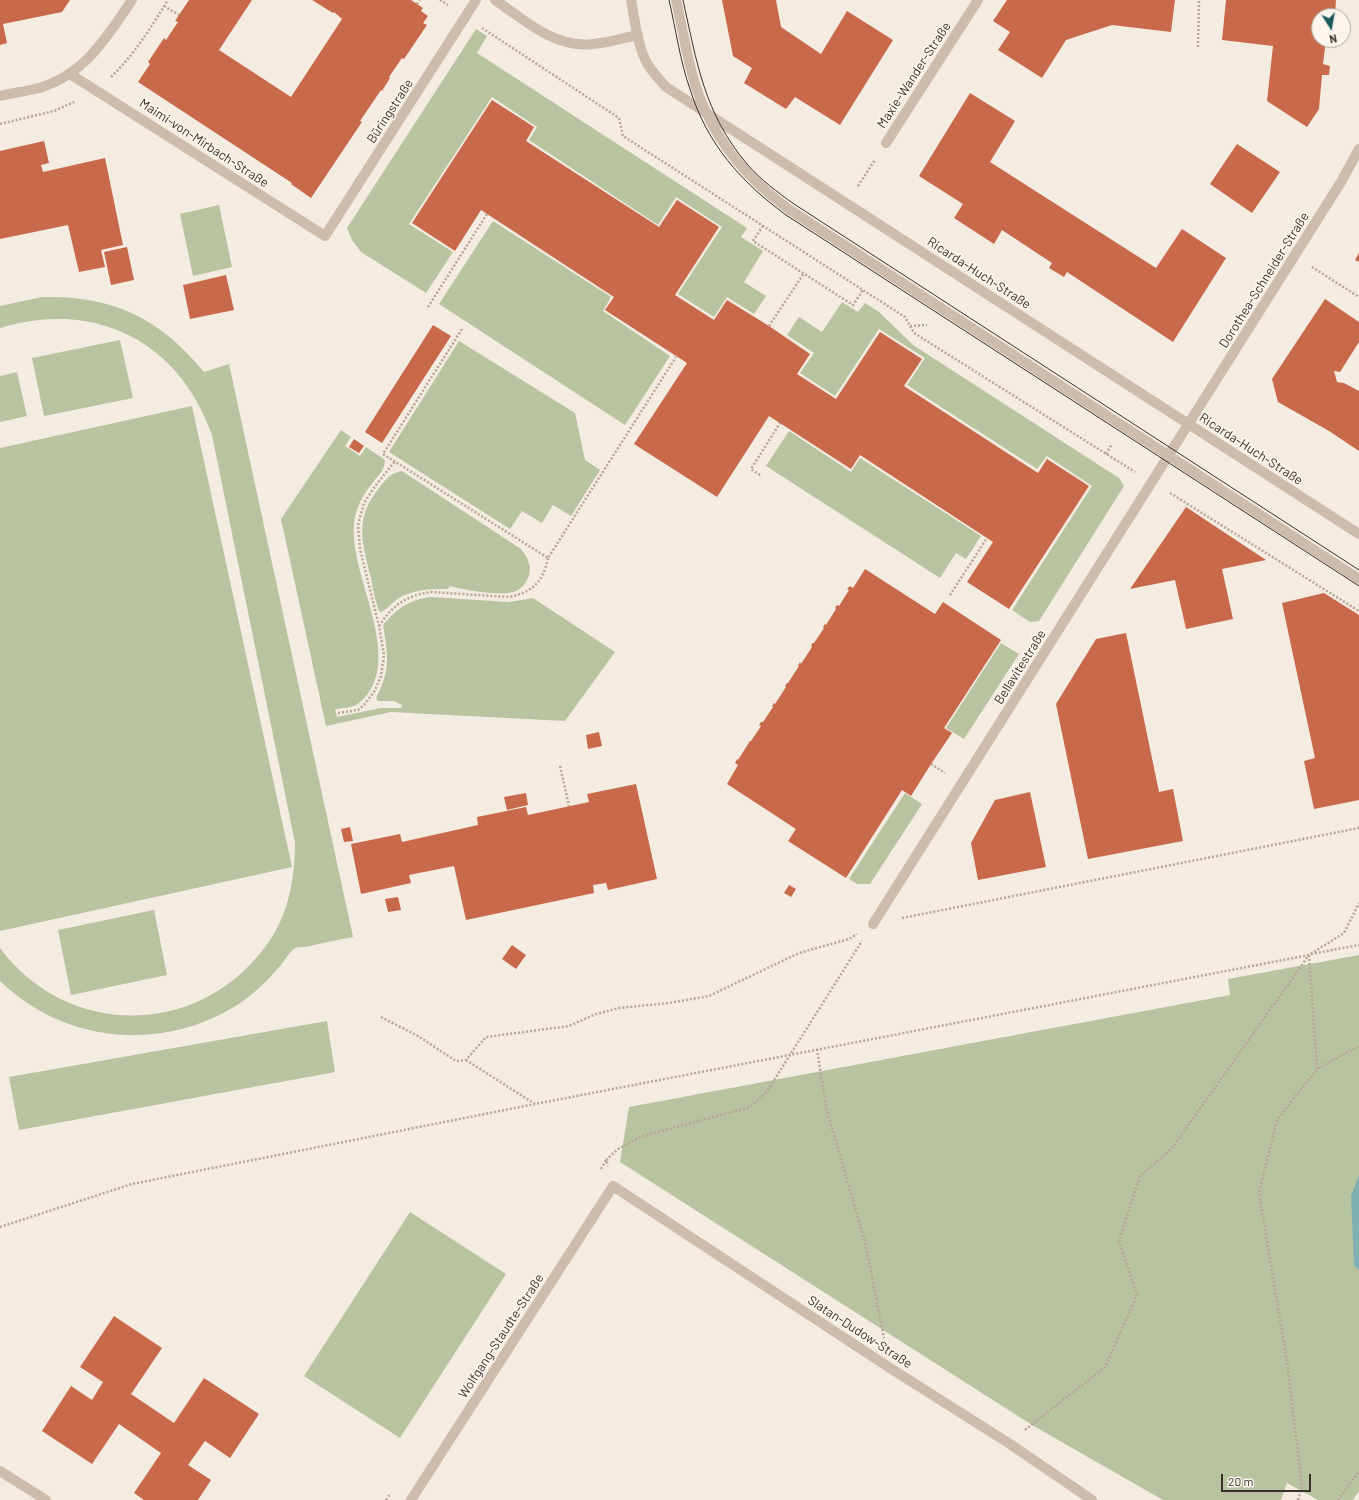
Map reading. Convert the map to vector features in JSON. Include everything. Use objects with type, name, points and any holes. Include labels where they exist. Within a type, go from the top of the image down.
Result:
[{"type":"street","points":[[0,96],[40,88],[70,74],[98,49],[132,0]]},
{"type":"street","name":"Büringstraße","points":[[325,236],[476,0]]},
{"type":"street","points":[[495,0],[547,36],[562,41],[577,44],[593,44],[638,35]]},
{"type":"street","name":"Ricarda-Huch-Straße","points":[[631,0],[641,49],[646,62],[654,74],[666,87],[1359,534]]},
{"type":"street","points":[[676,0],[693,77],[706,113],[720,139],[735,159],[751,178],[770,195],[1359,579]]},
{"type":"street","name":"Maxie-Wander-Straße","points":[[886,143],[978,0]]},
{"type":"street","name":"Maimi-von-Mirbach-Straße","points":[[70,74],[325,236]]},
{"type":"street","name":"Dorothea-Schneider-Straße","points":[[1188,424],[1341,182],[1359,149]]},
{"type":"street","name":"Bellavitestraße","points":[[873,924],[1188,424]]},
{"type":"street","name":"Slatan-Dudow-Straße","points":[[613,1186],[890,1368],[1010,1444],[1092,1500]]},
{"type":"street","name":"Wolfgang-Staudte-Straße","points":[[411,1500],[613,1186]]},
{"type":"street","points":[[0,1471],[46,1500]]},
{"type":"path","points":[[417,4],[420,0]]},
{"type":"path","points":[[440,0],[619,118],[623,136],[905,317],[914,333],[1359,612]]},
{"type":"path","points":[[1198,48],[1199,0]]},
{"type":"path","points":[[164,6],[179,15]]},
{"type":"path","points":[[847,204],[886,143]]},
{"type":"path","points":[[428,307],[487,214]]},
{"type":"path","points":[[762,226],[753,241],[853,305],[863,290]]},
{"type":"path","points":[[1294,256],[1359,297]]},
{"type":"path","points":[[769,326],[804,273]]},
{"type":"path","points":[[462,329],[383,454],[548,558]]},
{"type":"path","points":[[378,626],[398,603],[418,594],[431,592],[509,597],[520,595],[531,589],[539,582],[545,570],[548,558],[676,357]]},
{"type":"path","points":[[760,475],[751,469],[780,423]]},
{"type":"path","points":[[338,713],[358,710],[370,698],[379,684],[383,667],[384,655],[363,564],[358,536],[358,525],[364,503],[395,461]]},
{"type":"path","points":[[950,595],[987,538]]},
{"type":"path","points":[[931,764],[947,774]]},
{"type":"path","points":[[560,766],[568,806]]},
{"type":"path","points":[[466,1060],[486,1037],[569,1026],[596,1014],[618,1008],[669,1003],[709,996],[799,953],[849,939],[873,924],[1359,828]]},
{"type":"path","points":[[1010,1444],[1104,1367],[1138,1295],[1119,1241],[1140,1176],[1172,1148],[1309,954],[1344,934],[1359,903]]},
{"type":"path","points":[[606,1160],[618,1149],[640,1137],[750,1107],[766,1093],[873,924]]},
{"type":"path","points":[[0,1227],[132,1184],[817,1049],[1359,945]]},
{"type":"path","points":[[1309,954],[1316,1069]]},
{"type":"path","points":[[381,1017],[418,1036],[456,1061],[466,1060],[536,1104]]},
{"type":"path","points":[[1298,1500],[1302,1487],[1287,1361],[1259,1193],[1277,1120],[1316,1069],[1359,1046]]},
{"type":"path","points":[[817,1049],[826,1107],[865,1242],[890,1368]]},
{"type":"path","points":[[1338,1500],[1359,1471]]},
{"type":"green space","points":[[476,29],[487,36],[477,53],[747,228],[741,237],[763,251],[744,282],[766,296],[754,314],[727,297],[714,317],[678,294],[722,227],[676,197],[658,225],[529,140],[537,127],[492,97],[409,224],[453,252],[426,293],[361,252],[352,240],[347,228]]},
{"type":"green space","points":[[219,205],[232,267],[193,276],[180,214]]},
{"type":"green space","points":[[493,221],[611,297],[603,311],[670,356],[625,425],[439,304]]},
{"type":"green space","points":[[42,297],[67,297],[91,300],[133,314],[152,324],[170,337],[204,372],[229,364],[353,937],[295,948],[267,980],[243,1001],[213,1018],[182,1029],[150,1034],[118,1034],[86,1029],[55,1018],[26,1002],[0,981],[0,948],[27,977],[59,998],[94,1011],[130,1016],[167,1012],[202,1000],[234,980],[262,951],[271,939],[278,927],[288,900],[295,858],[295,843],[212,435],[197,402],[178,375],[155,352],[129,335],[100,324],[69,319],[35,320],[0,328],[0,306]]},
{"type":"green space","points":[[842,302],[858,312],[865,303],[879,312],[913,345],[1119,478],[1124,486],[1039,621],[1030,622],[1012,610],[1092,486],[1047,456],[1037,469],[907,385],[925,358],[879,329],[835,396],[800,373],[814,353],[787,335],[799,317],[822,332]]},
{"type":"green space","points":[[120,340],[133,398],[44,416],[32,358]]},
{"type":"green space","points":[[459,341],[575,413],[585,460],[600,470],[571,516],[553,505],[542,523],[522,511],[510,529],[389,452]]},
{"type":"green space","points":[[17,372],[27,416],[0,422],[0,376]]},
{"type":"green space","points":[[192,406],[292,867],[0,931],[0,448]]},
{"type":"green space","points":[[341,430],[351,437],[345,446],[360,456],[366,447],[385,460],[382,471],[360,502],[354,524],[355,544],[359,566],[377,635],[379,657],[376,677],[367,695],[359,703],[351,707],[335,709],[337,717],[381,708],[401,708],[402,705],[394,701],[378,701],[376,698],[384,679],[387,662],[383,625],[399,609],[416,600],[431,597],[509,602],[533,598],[615,652],[565,721],[391,712],[326,726],[281,519]]},
{"type":"green space","points":[[789,431],[851,472],[860,458],[981,536],[966,559],[956,553],[940,578],[766,466]]},
{"type":"green space","points":[[402,471],[521,549],[527,558],[530,568],[528,577],[523,586],[510,593],[473,591],[450,586],[448,589],[421,590],[402,596],[383,611],[379,611],[365,554],[362,532],[363,521],[371,499],[379,488],[389,477]]},
{"type":"green space","points":[[1001,643],[1019,654],[964,739],[946,728]]},
{"type":"green space","points":[[905,793],[922,804],[870,884],[857,884],[849,879]]},
{"type":"green space","points":[[154,910],[167,975],[71,995],[58,930]]},
{"type":"green space","points":[[1359,955],[1359,1491],[1353,1500],[1318,1500],[1287,1483],[1281,1500],[1163,1500],[1032,1425],[620,1162],[629,1107],[1230,995],[1228,979]]},
{"type":"green space","points":[[327,1021],[335,1072],[19,1130],[9,1077]]},
{"type":"green space","points":[[410,1212],[506,1274],[400,1438],[304,1376]]},
{"type":"water","points":[[1359,1175],[1359,1270],[1354,1266],[1351,1195]]},
{"type":"building","points":[[0,0],[70,0],[62,12],[3,24],[7,43],[0,45]]},
{"type":"building","points":[[189,0],[252,0],[219,50],[291,97],[342,19],[334,12],[333,13],[312,0],[411,0],[423,8],[421,11],[428,16],[423,23],[427,25],[404,59],[402,58],[389,77],[390,78],[382,91],[381,90],[360,121],[362,122],[311,198],[291,184],[292,183],[138,82],[150,64],[148,62],[164,38],[166,40],[178,22],[175,21]]},
{"type":"building","points":[[722,0],[776,0],[781,27],[821,54],[847,11],[893,40],[840,125],[795,97],[786,109],[744,83],[752,68],[733,56]]},
{"type":"building","points":[[1007,0],[1175,0],[1171,32],[1112,25],[1066,40],[1042,78],[998,50],[1010,32],[993,21]]},
{"type":"building","points":[[1226,0],[1336,0],[1336,8],[1311,8],[1311,48],[1325,48],[1323,64],[1330,66],[1329,75],[1322,75],[1319,109],[1307,127],[1267,101],[1273,46],[1222,40]]},
{"type":"building","points":[[970,93],[1015,121],[990,162],[1156,268],[1182,229],[1226,258],[1173,342],[1067,272],[1064,277],[1049,268],[1052,263],[1002,230],[994,244],[954,218],[963,204],[919,176]]},
{"type":"building","points":[[492,100],[534,127],[526,141],[659,227],[677,200],[719,227],[675,295],[714,320],[727,300],[769,326],[810,354],[797,374],[836,399],[880,332],[922,359],[904,386],[1038,473],[1047,459],[1089,486],[1009,609],[967,582],[993,542],[860,455],[851,469],[769,416],[717,497],[634,444],[687,363],[605,310],[614,297],[481,210],[455,251],[412,223]]},
{"type":"building","points":[[44,141],[49,163],[41,165],[43,172],[105,158],[123,245],[101,250],[105,267],[79,272],[68,225],[0,239],[0,151]]},
{"type":"building","points":[[1237,144],[1280,172],[1252,213],[1210,184]]},
{"type":"building","points":[[127,247],[134,280],[111,285],[104,252]]},
{"type":"building","points":[[1359,253],[1359,262],[1355,260]]},
{"type":"building","points":[[226,275],[234,310],[190,319],[183,285]]},
{"type":"building","points":[[1325,299],[1359,322],[1359,342],[1340,372],[1334,371],[1337,382],[1344,383],[1359,391],[1359,451],[1329,431],[1278,402],[1272,379]]},
{"type":"building","points":[[433,325],[451,336],[382,443],[365,432]]},
{"type":"building","points":[[354,439],[364,446],[359,453],[349,447]]},
{"type":"building","points":[[1186,507],[1266,560],[1222,569],[1233,619],[1186,629],[1175,580],[1130,589]]},
{"type":"building","points":[[865,569],[935,614],[943,602],[1001,640],[944,728],[952,733],[911,796],[902,790],[846,878],[788,841],[796,829],[727,784],[738,765],[735,763],[737,759],[738,760],[761,726],[759,725],[763,722],[774,703],[775,704],[800,662],[801,664],[812,647],[811,645],[824,628],[823,627],[825,624],[826,625],[837,605],[839,606],[849,590],[847,589],[850,586],[853,588]]},
{"type":"building","points":[[1324,593],[1359,615],[1359,800],[1314,809],[1304,761],[1315,758],[1282,603]]},
{"type":"building","points":[[1126,633],[1159,792],[1173,789],[1183,841],[1088,859],[1056,704],[1096,639]]},
{"type":"building","points":[[599,732],[602,746],[588,749],[586,735]]},
{"type":"building","points":[[636,784],[657,879],[608,890],[606,883],[593,885],[594,893],[466,920],[454,866],[409,875],[411,883],[361,894],[351,844],[400,834],[402,842],[478,825],[477,817],[526,807],[528,815],[589,802],[587,794]]},
{"type":"building","points":[[1030,792],[1046,867],[978,880],[971,843],[995,800]]},
{"type":"building","points":[[526,793],[528,805],[507,810],[504,797]]},
{"type":"building","points":[[350,827],[353,841],[344,842],[341,829]]},
{"type":"building","points":[[789,885],[796,889],[791,897],[784,893]]},
{"type":"building","points":[[398,897],[401,910],[388,912],[385,899]]},
{"type":"building","points":[[512,945],[526,955],[516,969],[502,959]]},
{"type":"building","points":[[114,1316],[162,1348],[131,1394],[174,1423],[204,1378],[259,1414],[230,1458],[205,1441],[188,1465],[211,1480],[198,1500],[144,1500],[134,1493],[161,1453],[119,1424],[92,1464],[42,1431],[71,1386],[92,1400],[103,1382],[80,1367]]},
{"type":"tram line","points":[[669,0],[681,56],[697,109],[716,144],[740,175],[754,189],[786,215],[1359,586]]},
{"type":"tram line","points":[[683,0],[704,86],[721,126],[732,145],[747,164],[769,186],[794,204],[1359,570]]}]
